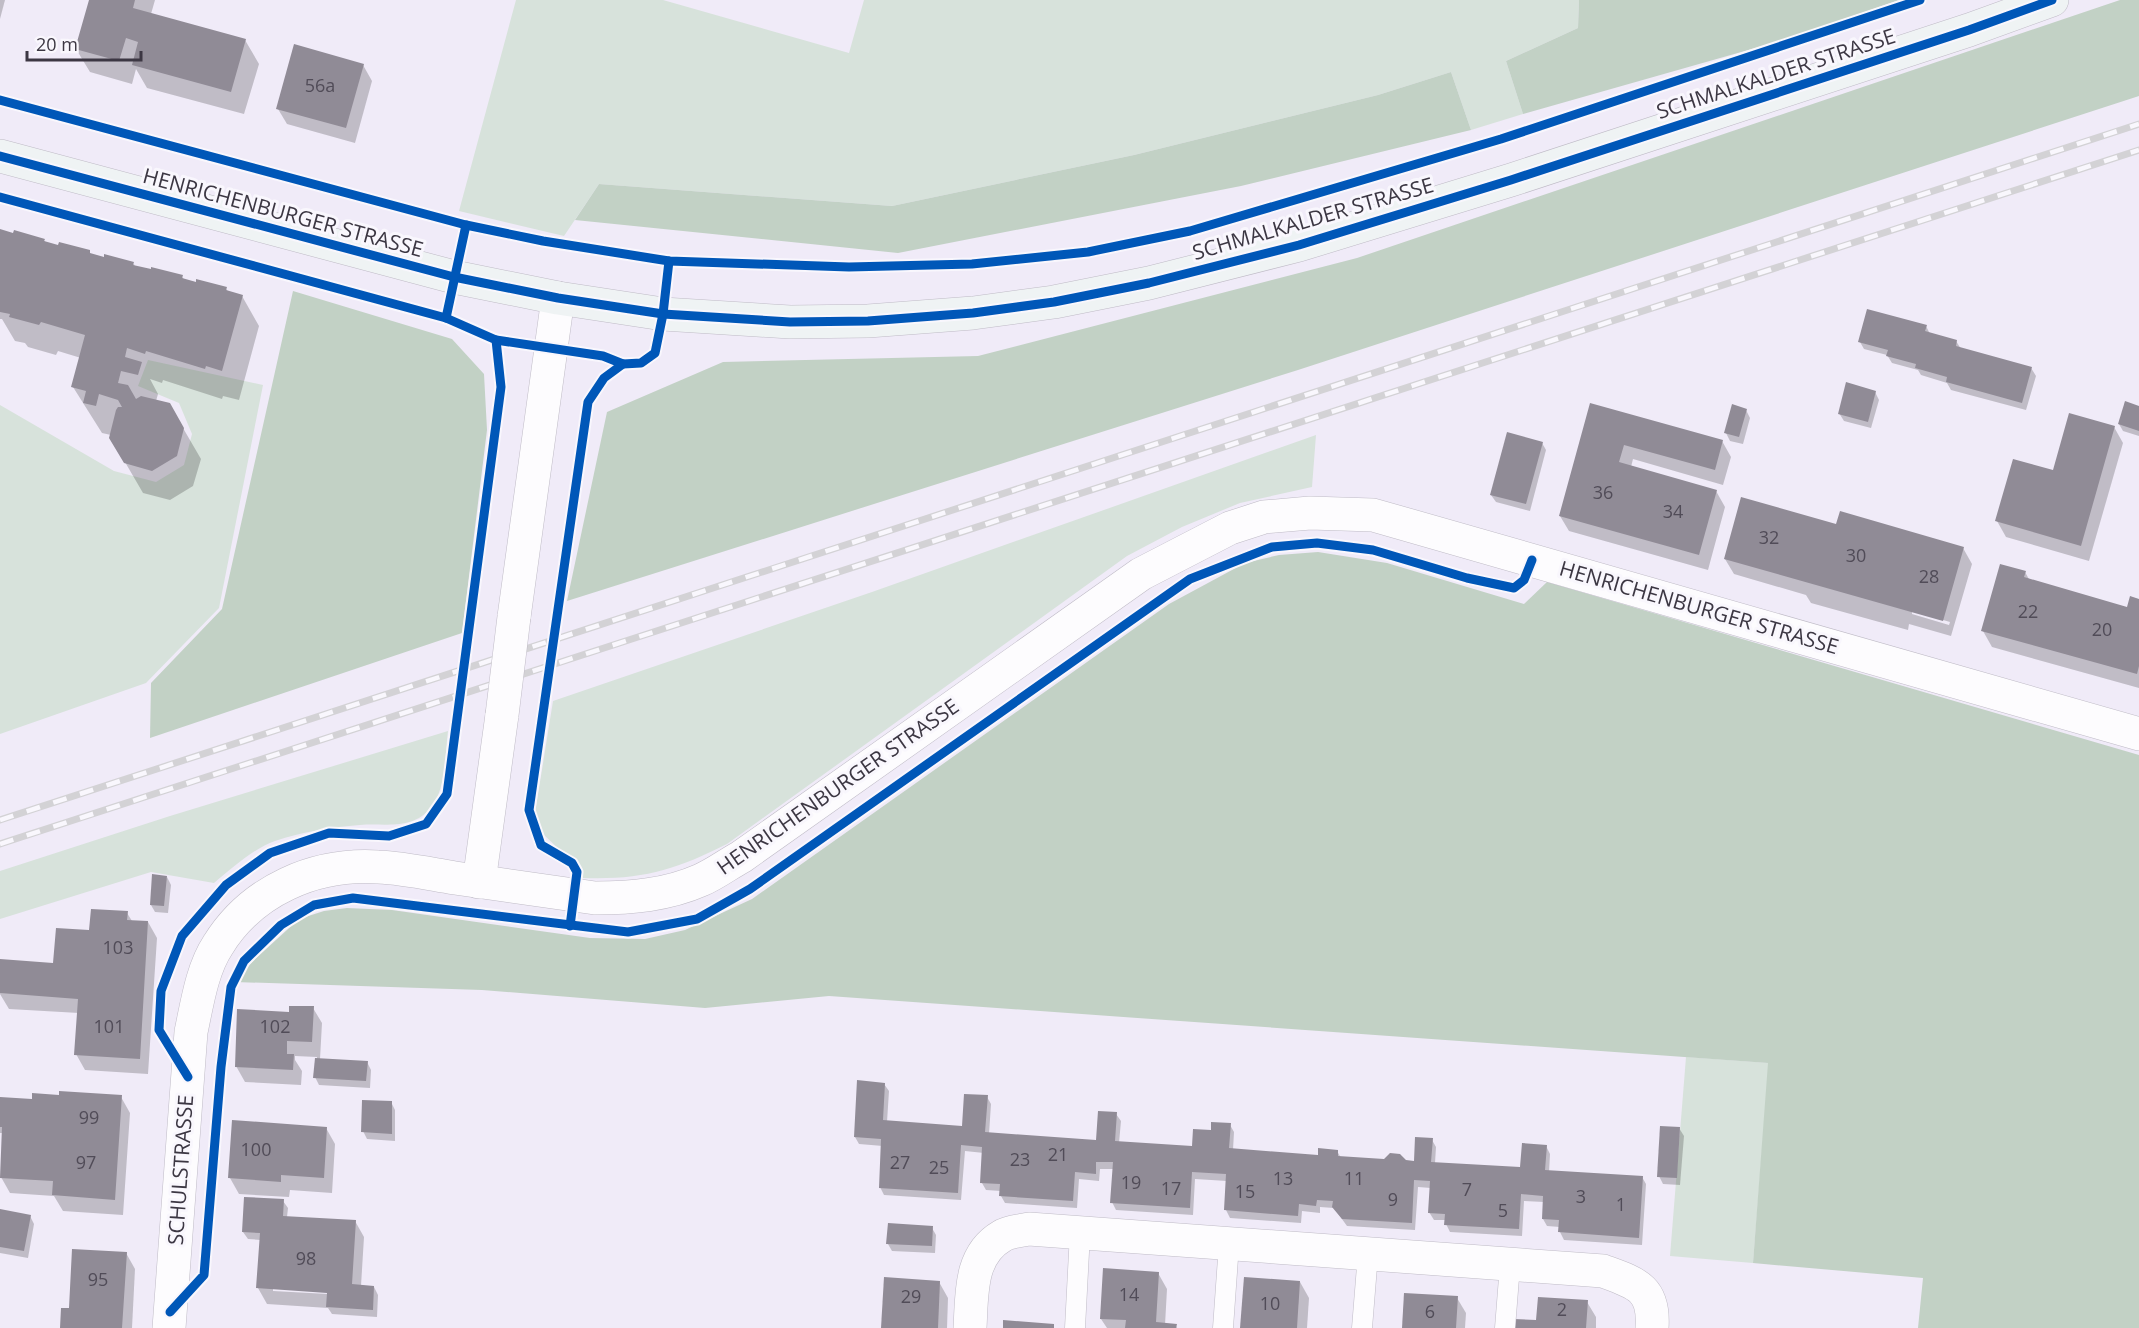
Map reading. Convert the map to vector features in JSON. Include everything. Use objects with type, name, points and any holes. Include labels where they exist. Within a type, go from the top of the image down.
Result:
[{"type":"main road","name":"SCHMALKALDER STRASSE","points":[[558,298],[663,314],[790,322],[868,321],[973,313],[1075,298],[1149,283],[1299,245],[1500,183],[1969,30],[2052,0]]},
{"type":"main road","name":"HENRICHENBURGER STRASSE","points":[[0,156],[454,278],[558,298]]},
{"type":"street","points":[[479,882],[558,298]]},
{"type":"street","name":"HENRICHENBURGER STRASSE","points":[[479,882],[595,898],[631,898],[666,892],[701,880],[741,857],[1141,574],[1230,528],[1264,517],[1310,513],[1373,515],[2139,734]]},
{"type":"street","name":"SCHULSTRASSE","points":[[169,1328],[191,1032],[200,988],[217,946],[238,918],[268,893],[300,877],[331,869],[377,867],[479,882]]},
{"type":"street","points":[[970,1328],[975,1269],[986,1249],[1003,1235],[1029,1229],[1603,1271],[1634,1282],[1649,1297],[1653,1315],[1652,1328]]},
{"type":"lane","points":[[1074,1328],[1080,1233]]},
{"type":"lane","points":[[1223,1328],[1229,1244]]},
{"type":"lane","points":[[1362,1328],[1368,1254]]},
{"type":"lane","points":[[1505,1328],[1510,1265]]},
{"type":"shaded area","points":[[516,0],[663,0],[849,53],[864,0],[1579,0],[1578,28],[1506,61],[1523,114],[1471,130],[1451,72],[1378,95],[1134,155],[892,206],[599,184],[564,236],[459,211]]},
{"type":"shaded area","points":[[148,360],[263,385],[219,608],[146,683],[0,734],[0,405],[114,471],[156,482],[184,465],[192,434],[179,403],[138,386]]},
{"type":"shaded area","points":[[1316,435],[1312,487],[1240,503],[1182,527],[1127,556],[727,844],[691,861],[658,872],[624,877],[583,878],[580,867],[573,858],[562,852],[543,834],[535,813],[553,701],[872,592]]},
{"type":"shaded area","points":[[448,731],[444,773],[439,794],[429,810],[414,820],[397,824],[327,829],[275,841],[235,865],[214,883],[151,872],[0,919],[0,871]]},
{"type":"shaded area","points":[[1686,1057],[1769,1063],[1753,1263],[1670,1256]]},
{"type":"green space","points":[[1579,0],[1899,0],[1787,39],[1523,114],[1506,61],[1578,28]]},
{"type":"green space","points":[[2120,0],[2139,0],[2139,96],[1298,370],[567,601],[607,412],[723,362],[978,356],[1357,258]]},
{"type":"green space","points":[[1451,72],[1471,130],[1241,186],[898,253],[575,220],[599,184],[892,206],[1134,155],[1378,95]]},
{"type":"green space","points":[[293,291],[452,339],[484,374],[487,430],[462,633],[150,738],[151,683],[222,609]]},
{"type":"green space","points":[[1318,552],[1387,563],[1524,604],[1547,582],[2139,755],[2139,1328],[1918,1328],[1923,1278],[1753,1263],[1768,1063],[829,996],[705,1008],[482,990],[235,982],[253,961],[299,919],[324,911],[347,908],[392,910],[590,938],[645,939],[685,930],[752,899],[1169,604],[1245,563],[1279,555]]},
{"type":"building","points":[[89,0],[135,0],[133,8],[246,39],[231,92],[132,65],[138,42],[126,38],[119,61],[75,49]]},
{"type":"building","points":[[294,44],[364,64],[346,128],[276,109]]},
{"type":"building","points":[[0,229],[13,233],[14,230],[58,245],[59,242],[90,250],[90,253],[104,257],[104,254],[134,262],[133,265],[183,275],[182,278],[227,287],[226,290],[243,295],[222,371],[206,366],[205,369],[146,351],[145,354],[127,348],[125,357],[142,362],[138,375],[121,371],[118,383],[128,385],[136,399],[141,396],[170,403],[184,428],[177,456],[152,471],[124,463],[109,438],[116,410],[122,407],[118,400],[99,394],[96,406],[83,403],[86,391],[71,387],[85,335],[41,322],[39,325],[9,317],[10,314],[0,312]]},
{"type":"building","points":[[1867,309],[1927,325],[1925,331],[1957,340],[1956,346],[2032,367],[2022,403],[1946,382],[1947,377],[1915,368],[1916,364],[1886,356],[1888,350],[1858,342]]},
{"type":"building","points":[[1846,382],[1876,391],[1868,422],[1838,414]]},
{"type":"building","points":[[2125,401],[2139,406],[2139,431],[2118,424]]},
{"type":"building","points":[[1590,403],[1723,440],[1715,470],[1624,445],[1619,462],[1717,490],[1699,555],[1559,516]]},
{"type":"building","points":[[1732,404],[1747,409],[1739,437],[1724,433]]},
{"type":"building","points":[[2069,413],[2115,426],[2081,546],[1995,521],[2013,459],[2053,470]]},
{"type":"building","points":[[1507,432],[1543,442],[1526,504],[1490,495]]},
{"type":"building","points":[[1741,497],[1836,524],[1840,511],[1964,547],[1943,621],[1724,559]]},
{"type":"building","points":[[2000,564],[2026,571],[2024,577],[2127,607],[2130,596],[2139,599],[2137,674],[1981,631]]},
{"type":"building","points":[[152,874],[167,876],[164,906],[150,905]]},
{"type":"building","points":[[91,909],[128,911],[127,920],[148,921],[140,1059],[74,1055],[78,999],[0,993],[0,959],[53,963],[56,928],[89,930]]},
{"type":"building","points":[[289,1006],[314,1006],[312,1042],[287,1041],[287,1054],[294,1054],[293,1070],[235,1067],[237,1009],[289,1012]]},
{"type":"building","points":[[315,1058],[368,1061],[366,1081],[313,1078]]},
{"type":"building","points":[[857,1080],[885,1083],[883,1120],[962,1126],[964,1094],[988,1095],[985,1132],[1096,1140],[1098,1111],[1117,1112],[1115,1141],[1192,1146],[1193,1129],[1211,1130],[1211,1122],[1231,1123],[1229,1148],[1318,1155],[1318,1148],[1338,1150],[1338,1156],[1384,1159],[1390,1153],[1400,1154],[1406,1160],[1414,1161],[1415,1137],[1433,1138],[1431,1162],[1520,1167],[1522,1143],[1547,1145],[1545,1170],[1643,1176],[1639,1238],[1558,1232],[1559,1220],[1542,1219],[1543,1196],[1521,1194],[1519,1229],[1444,1225],[1445,1214],[1428,1213],[1430,1181],[1414,1180],[1412,1223],[1342,1219],[1332,1207],[1333,1201],[1317,1200],[1316,1206],[1299,1204],[1298,1216],[1224,1210],[1226,1174],[1192,1172],[1190,1208],[1110,1203],[1113,1162],[1096,1162],[1096,1174],[1075,1172],[1073,1201],[999,1196],[1000,1184],[980,1183],[982,1147],[961,1145],[958,1193],[879,1188],[881,1139],[854,1137]]},
{"type":"building","points":[[59,1091],[122,1095],[115,1200],[52,1195],[53,1181],[0,1178],[2,1127],[0,1127],[0,1097],[32,1099],[32,1093],[59,1095]]},
{"type":"building","points":[[362,1100],[392,1101],[392,1134],[361,1132]]},
{"type":"building","points":[[232,1120],[327,1127],[324,1178],[281,1175],[281,1182],[228,1178]]},
{"type":"building","points":[[1660,1126],[1680,1127],[1677,1178],[1657,1177]]},
{"type":"building","points":[[244,1197],[284,1199],[283,1216],[356,1220],[352,1284],[374,1286],[373,1310],[326,1307],[327,1293],[256,1288],[260,1233],[242,1232]]},
{"type":"building","points":[[0,1209],[31,1215],[24,1251],[0,1247]]},
{"type":"building","points":[[888,1223],[933,1226],[932,1246],[886,1244]]},
{"type":"building","points":[[72,1249],[127,1252],[122,1328],[60,1328],[61,1308],[69,1308]]},
{"type":"building","points":[[1103,1268],[1159,1272],[1156,1322],[1177,1324],[1176,1328],[1125,1328],[1126,1320],[1100,1319]]},
{"type":"building","points":[[884,1277],[940,1281],[938,1328],[881,1328]]},
{"type":"building","points":[[1244,1277],[1300,1281],[1297,1328],[1240,1328]]},
{"type":"building","points":[[1404,1293],[1458,1296],[1456,1328],[1402,1328]]},
{"type":"building","points":[[1538,1297],[1588,1300],[1586,1328],[1514,1328],[1514,1319],[1536,1320]]},
{"type":"building","points":[[1003,1320],[1054,1324],[1054,1328],[1003,1328]]},
{"type":"railway","points":[[0,820],[2139,124]]},
{"type":"railway","points":[[0,844],[2139,150]]},
{"type":"cycle path","points":[[0,100],[466,225],[543,241],[669,261],[849,267],[972,264],[1088,252],[1190,231],[1501,139],[1920,0]]},
{"type":"cycle path","points":[[0,156],[454,277],[558,298],[663,314],[790,322],[868,321],[973,313],[1054,302],[1149,283],[1299,245],[1511,180],[1969,30],[2052,0]]},
{"type":"cycle path","points":[[0,197],[446,318],[496,340],[501,387],[447,794],[426,824],[389,836],[329,833],[270,853],[226,885],[182,936],[161,991],[159,1030],[188,1077]]},
{"type":"cycle path","points":[[446,318],[466,225]]},
{"type":"cycle path","points":[[570,926],[577,872],[572,863],[541,845],[529,810],[588,402],[604,378],[623,364],[641,363],[655,353],[663,314],[669,261]]},
{"type":"cycle path","points":[[496,340],[603,356],[623,364]]},
{"type":"cycle path","points":[[170,1312],[204,1275],[221,1067],[231,987],[244,961],[281,925],[314,905],[353,898],[628,932],[697,919],[750,889],[1190,579],[1272,547],[1317,543],[1373,550],[1467,578],[1514,588],[1524,580],[1532,560]]}]
